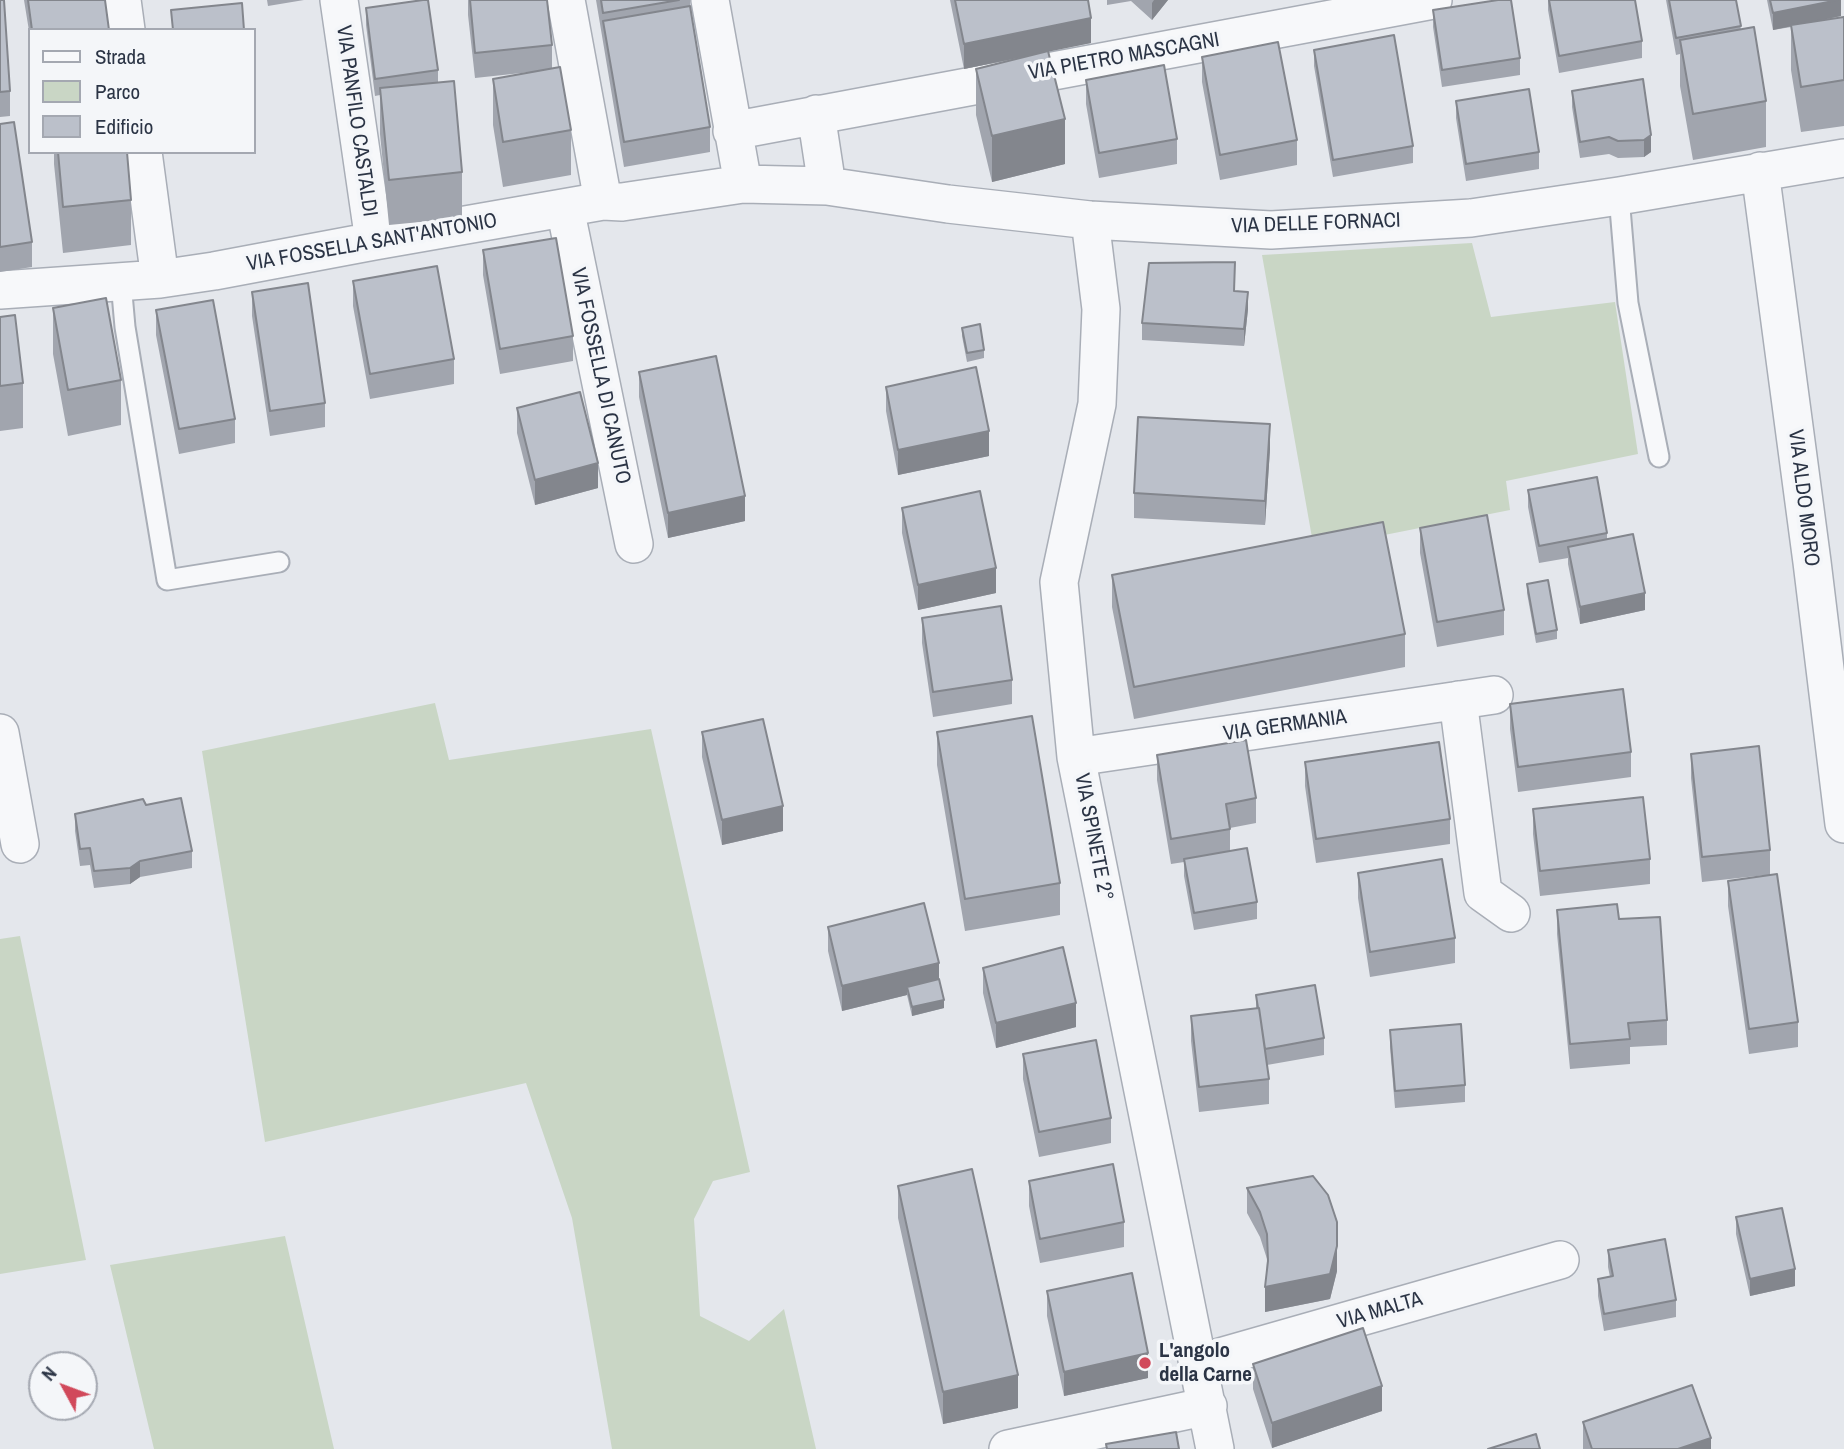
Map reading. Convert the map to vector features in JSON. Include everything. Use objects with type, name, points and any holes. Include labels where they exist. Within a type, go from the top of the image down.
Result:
[{"type":"street","points":[[122,0],[126,28]]},
{"type":"street","name":"VIA PANFILO CASTALDI","points":[[339,0],[374,241]]},
{"type":"street","points":[[566,0],[603,201]]},
{"type":"street","points":[[710,0],[743,184]]},
{"type":"street","name":"VIA PIETRO MASCAGNI","points":[[732,131],[1433,0]]},
{"type":"street","points":[[816,114],[827,186]]},
{"type":"street","points":[[143,154],[160,279]]},
{"type":"street","name":"VIA DELLE FORNACI","points":[[743,184],[827,186],[948,204],[1090,220],[1271,230],[1471,218],[1844,158]]},
{"type":"street","name":"VIA ALDO MORO","points":[[1760,171],[1844,824]]},
{"type":"street","name":"VIA FOSSELLA SANT'ANTONIO","points":[[0,290],[160,279],[603,201],[622,202],[743,184]]},
{"type":"street","name":"VIA FOSSELLA DI CANUTO","points":[[565,208],[634,544]]},
{"type":"street","name":"VIA SPINETE 2°","points":[[1090,220],[1101,309],[1097,404],[1059,582],[1076,757],[1215,1449]]},
{"type":"street","name":"VIA GERMANIA","points":[[1076,757],[1494,695]]},
{"type":"street","points":[[1458,700],[1483,893],[1511,913]]},
{"type":"street","points":[[0,733],[20,844]]},
{"type":"street","name":"VIA MALTA","points":[[1199,1363],[1560,1260]]},
{"type":"street","points":[[1008,1449],[1208,1406]]},
{"type":"lane","points":[[1619,196],[1628,303],[1660,457]]},
{"type":"lane","points":[[121,282],[125,327],[167,580],[279,562]]},
{"type":"green space","points":[[1472,243],[1491,317],[1615,302],[1638,454],[1506,481],[1510,510],[1314,549],[1262,255]]},
{"type":"green space","points":[[435,703],[449,760],[651,729],[750,1172],[713,1181],[694,1219],[700,1316],[749,1341],[784,1309],[816,1449],[612,1449],[572,1218],[526,1083],[265,1142],[202,751]]},
{"type":"green space","points":[[20,936],[86,1260],[0,1274],[0,939]]},
{"type":"green space","points":[[285,1236],[334,1449],[154,1449],[110,1265]]},
{"type":"building","points":[[0,0],[4,0],[10,91],[0,92]]},
{"type":"building","points":[[28,0],[105,0],[109,28],[32,28]]},
{"type":"building","points":[[428,0],[438,70],[375,79],[366,8]]},
{"type":"building","points":[[470,0],[547,0],[552,45],[475,53]]},
{"type":"building","points":[[601,0],[679,0],[603,13]]},
{"type":"building","points":[[955,0],[1088,0],[1091,18],[964,44]]},
{"type":"building","points":[[1511,0],[1520,58],[1442,70],[1433,10]]},
{"type":"building","points":[[1549,0],[1635,0],[1642,41],[1559,56]]},
{"type":"building","points":[[1669,0],[1736,0],[1741,26],[1676,38]]},
{"type":"building","points":[[1770,0],[1838,0],[1773,13]]},
{"type":"building","points":[[242,3],[244,28],[173,28],[171,10]]},
{"type":"building","points":[[690,6],[710,127],[624,142],[603,21]]},
{"type":"building","points":[[1844,17],[1844,80],[1801,87],[1791,25]]},
{"type":"building","points":[[1754,27],[1766,101],[1693,114],[1680,40]]},
{"type":"building","points":[[1394,35],[1413,146],[1333,160],[1314,50]]},
{"type":"building","points":[[1278,42],[1297,140],[1220,155],[1202,57]]},
{"type":"building","points":[[1048,51],[1065,119],[992,136],[976,69]]},
{"type":"building","points":[[1164,65],[1177,139],[1099,153],[1086,80]]},
{"type":"building","points":[[560,67],[571,130],[503,142],[493,79]]},
{"type":"building","points":[[1643,79],[1651,135],[1644,140],[1618,141],[1609,137],[1580,142],[1572,91]]},
{"type":"building","points":[[454,81],[462,172],[389,180],[380,88]]},
{"type":"building","points":[[1529,89],[1539,152],[1466,164],[1456,101]]},
{"type":"building","points":[[14,122],[32,242],[0,247],[0,124]]},
{"type":"building","points":[[58,154],[127,154],[131,200],[63,207]]},
{"type":"building","points":[[556,238],[573,336],[500,349],[483,250]]},
{"type":"building","points":[[1235,262],[1234,291],[1248,292],[1244,329],[1142,323],[1149,263]]},
{"type":"building","points":[[437,266],[454,359],[370,374],[353,281]]},
{"type":"building","points":[[308,283],[325,403],[270,411],[252,292]]},
{"type":"building","points":[[106,298],[121,380],[68,390],[53,308]]},
{"type":"building","points":[[213,300],[235,419],[179,429],[156,310]]},
{"type":"building","points":[[15,315],[23,383],[0,386],[0,317]]},
{"type":"building","points":[[980,324],[984,350],[967,353],[962,328]]},
{"type":"building","points":[[716,356],[745,496],[668,513],[639,372]]},
{"type":"building","points":[[976,367],[989,431],[898,450],[886,387]]},
{"type":"building","points":[[580,392],[598,463],[535,480],[517,408]]},
{"type":"building","points":[[1138,417],[1270,424],[1265,501],[1134,493]]},
{"type":"building","points":[[1597,477],[1607,533],[1539,546],[1528,490]]},
{"type":"building","points":[[980,491],[996,568],[918,585],[902,508]]},
{"type":"building","points":[[1487,515],[1504,610],[1437,622],[1420,528]]},
{"type":"building","points":[[1383,522],[1405,634],[1134,687],[1112,575]]},
{"type":"building","points":[[1633,534],[1645,593],[1580,607],[1568,547]]},
{"type":"building","points":[[1548,580],[1557,630],[1536,634],[1527,584]]},
{"type":"building","points":[[1001,606],[1012,680],[933,692],[922,618]]},
{"type":"building","points":[[1623,689],[1631,752],[1518,767],[1510,704]]},
{"type":"building","points":[[1032,716],[1060,883],[965,899],[937,732]]},
{"type":"building","points":[[763,719],[783,806],[722,820],[702,732]]},
{"type":"building","points":[[1246,740],[1256,798],[1226,804],[1230,829],[1171,839],[1157,755]]},
{"type":"building","points":[[1439,742],[1450,819],[1316,839],[1305,762]]},
{"type":"building","points":[[1759,746],[1770,850],[1702,857],[1691,754]]},
{"type":"building","points":[[1643,797],[1650,859],[1540,871],[1533,809]]},
{"type":"building","points":[[181,798],[192,851],[140,861],[130,868],[94,871],[90,848],[80,849],[75,814],[143,799],[146,805]]},
{"type":"building","points":[[1247,848],[1257,902],[1194,913],[1184,859]]},
{"type":"building","points":[[1442,859],[1455,938],[1370,952],[1358,873]]},
{"type":"building","points":[[1777,874],[1798,1022],[1749,1029],[1728,881]]},
{"type":"building","points":[[924,903],[939,963],[842,986],[828,927]]},
{"type":"building","points":[[1617,904],[1619,919],[1660,917],[1667,1020],[1628,1023],[1630,1039],[1570,1044],[1557,910]]},
{"type":"building","points":[[1063,947],[1076,1003],[996,1023],[983,968]]},
{"type":"building","points":[[939,979],[944,1000],[912,1007],[907,987]]},
{"type":"building","points":[[1315,985],[1324,1038],[1265,1049],[1256,995]]},
{"type":"building","points":[[1259,1008],[1269,1079],[1199,1087],[1191,1016]]},
{"type":"building","points":[[1461,1024],[1465,1085],[1395,1091],[1390,1030]]},
{"type":"building","points":[[1096,1040],[1111,1118],[1039,1132],[1023,1054]]},
{"type":"building","points":[[1113,1164],[1124,1222],[1040,1239],[1029,1181]]},
{"type":"building","points":[[972,1169],[1018,1375],[943,1392],[898,1186]]},
{"type":"building","points":[[1313,1176],[1328,1195],[1337,1222],[1337,1246],[1330,1274],[1265,1287],[1267,1234],[1260,1212],[1247,1188]]},
{"type":"building","points":[[1782,1208],[1795,1269],[1750,1279],[1736,1217]]},
{"type":"building","points":[[1665,1239],[1676,1300],[1604,1314],[1598,1279],[1613,1276],[1608,1250]]},
{"type":"building","points":[[1132,1273],[1148,1353],[1064,1372],[1047,1291]]},
{"type":"building","points":[[1363,1328],[1382,1386],[1272,1423],[1253,1364]]},
{"type":"building","points":[[1692,1385],[1711,1438],[1678,1449],[1592,1449],[1583,1422]]},
{"type":"building","points":[[1176,1432],[1179,1449],[1107,1449],[1106,1444]]},
{"type":"building","points":[[1536,1434],[1540,1449],[1488,1449]]},
{"type":"place","name":"L'angolo della Carne","points":[[1145,1363]]}]
